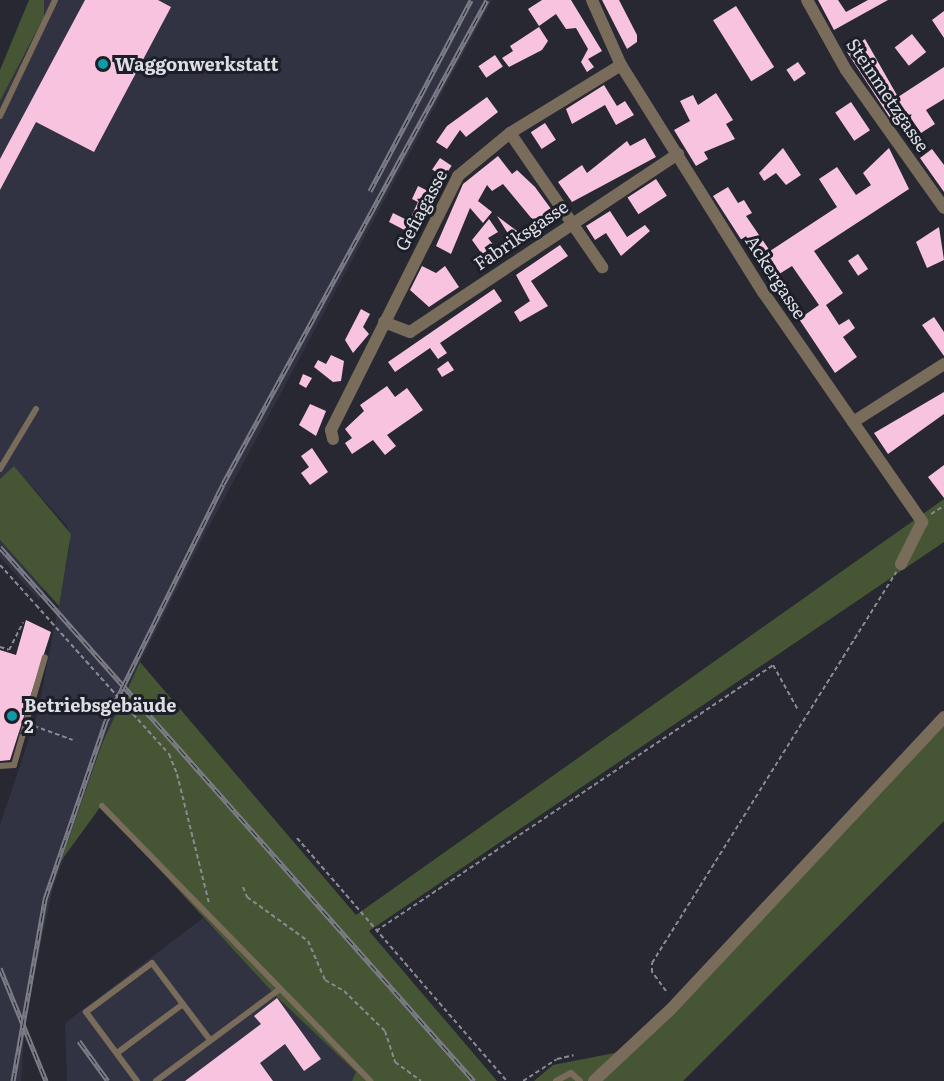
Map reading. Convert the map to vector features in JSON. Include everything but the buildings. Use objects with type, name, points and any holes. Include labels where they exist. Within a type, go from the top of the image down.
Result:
[{"type":"street","name":"Ackergasse","points":[[592,0],[621,65],[763,292],[921,520]]},
{"type":"street","name":"Steinmetzgasse","points":[[807,0],[846,70],[944,208]]},
{"type":"street","name":"Gefiagasse","points":[[333,438],[331,430],[458,176],[510,133],[621,65]]},
{"type":"street","points":[[510,133],[602,267]]},
{"type":"street","name":"Fabriksgasse","points":[[384,322],[410,332],[678,154]]},
{"type":"street","points":[[853,422],[944,364]]},
{"type":"street","points":[[901,564],[921,520]]},
{"type":"street","points":[[594,1081],[629,1050],[944,717]]},
{"type":"lane","points":[[0,116],[55,0]]},
{"type":"lane","points":[[0,469],[36,409]]},
{"type":"lane","points":[[0,766],[14,765],[45,657]]},
{"type":"lane","points":[[102,806],[370,1081]]},
{"type":"lane","points":[[138,1081],[86,1012],[152,963],[210,1040]]},
{"type":"lane","points":[[156,1081],[280,989]]},
{"type":"lane","points":[[117,1053],[183,1004]]},
{"type":"lane","points":[[556,1081],[572,1073],[580,1081]]},
{"type":"path","points":[[921,520],[944,506]]},
{"type":"path","points":[[666,991],[652,963],[808,722],[901,564]]},
{"type":"path","points":[[0,565],[168,754],[177,774],[213,921]]},
{"type":"path","points":[[0,647],[9,650],[23,622]]},
{"type":"path","points":[[376,931],[773,664],[798,710]]},
{"type":"path","points":[[27,725],[73,740]]},
{"type":"path","points":[[297,838],[507,1081]]},
{"type":"path","points":[[243,887],[247,897],[308,941],[325,980],[344,991],[385,1031],[395,1062],[421,1081]]},
{"type":"path","points":[[523,1081],[556,1059],[574,1055]]},
{"type":"shaded area","points":[[44,0],[492,0],[204,536],[121,700],[53,888],[26,1011],[21,1081],[0,1081],[0,825],[38,712],[70,545],[67,526],[14,466],[0,481],[0,101],[44,17]]},
{"type":"shaded area","points":[[0,539],[45,589],[39,600],[0,557]]},
{"type":"shaded area","points":[[203,918],[357,1073],[352,1081],[67,1081],[65,1023]]},
{"type":"green space","points":[[29,0],[44,0],[44,17],[0,101],[0,70]]},
{"type":"green space","points":[[14,466],[71,534],[59,606],[0,540],[0,479]]},
{"type":"green space","points":[[944,499],[944,542],[369,931],[497,1081],[352,1081],[356,1072],[278,998],[101,806],[61,861],[102,744],[140,662],[356,915]]},
{"type":"green space","points":[[944,717],[944,821],[683,1081],[534,1081],[553,1065],[630,1050]]},
{"type":"railway","points":[[370,191],[471,0]]},
{"type":"railway","points":[[13,1081],[45,899],[106,721],[223,484],[487,0]]},
{"type":"railway","points":[[0,547],[474,1081]]},
{"type":"railway","points":[[0,968],[46,1081]]},
{"type":"railway","points":[[79,1041],[108,1081]]},
{"type":"place","name":"Waggonwerkstatt","points":[[103,64]]},
{"type":"place","name":"Betriebsgebäude 2","points":[[12,716]]}]
